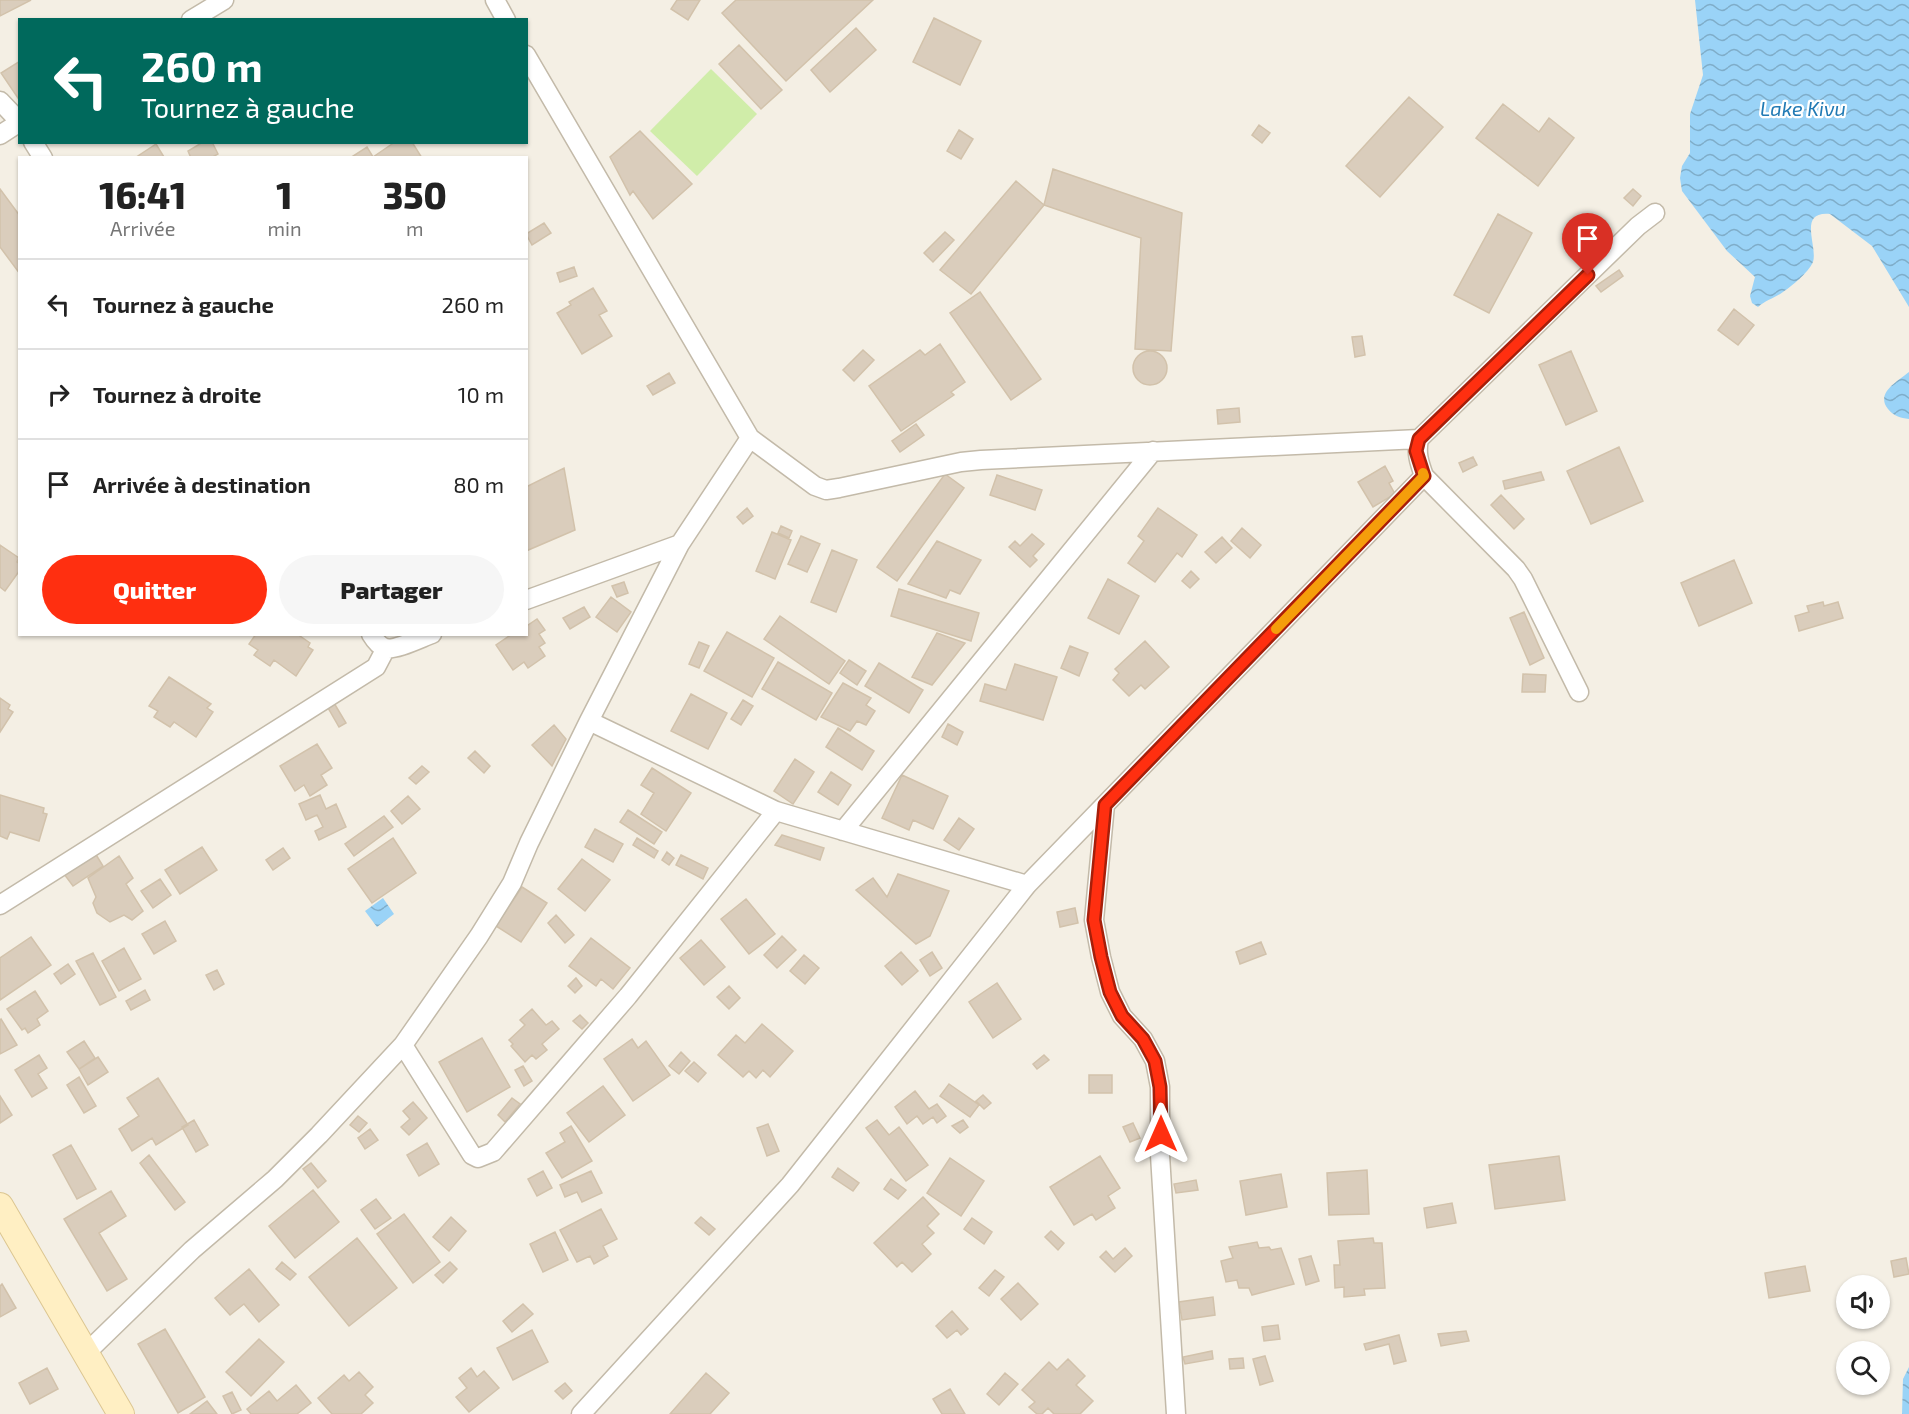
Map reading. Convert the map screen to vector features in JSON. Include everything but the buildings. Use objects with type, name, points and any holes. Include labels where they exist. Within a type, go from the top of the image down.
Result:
[{"type":"street","points":[[194,18],[224,0]]},
{"type":"street","points":[[495,0],[505,18]]},
{"type":"street","points":[[528,58],[750,438],[815,486],[826,490],[971,460],[1419,439]]},
{"type":"street","points":[[0,100],[18,120]]},
{"type":"street","points":[[0,135],[18,123]]},
{"type":"street","points":[[1579,692],[1520,574],[1424,476],[1416,451],[1419,439],[1638,226],[1655,213]]},
{"type":"street","points":[[86,1354],[192,1250],[274,1179],[319,1136],[403,1045],[479,936],[512,883],[529,843],[589,721],[680,544],[750,438]]},
{"type":"street","points":[[843,831],[1153,451]]},
{"type":"street","points":[[581,1414],[790,1185],[1027,885],[1424,476]]},
{"type":"street","points":[[528,599],[680,544]]},
{"type":"street","points":[[372,636],[378,644],[386,648],[397,647],[427,636]]},
{"type":"street","points":[[0,905],[376,668],[386,648]]},
{"type":"street","points":[[589,721],[776,812],[1027,885]]},
{"type":"street","points":[[1105,805],[1094,920],[1110,992],[1122,1016],[1143,1039],[1155,1061],[1160,1087],[1160,1155],[1176,1414]]},
{"type":"street","points":[[403,1045],[472,1155],[478,1158],[493,1152],[628,996],[776,812]]},
{"type":"street","points":[[0,1206],[121,1414]]},
{"type":"green space","points":[[711,69],[757,114],[697,176],[650,131]]},
{"type":"water","name":"Lake Kivu","points":[[1695,0],[1909,0],[1909,307],[1872,246],[1830,214],[1814,218],[1811,224],[1813,262],[1800,279],[1758,307],[1752,303],[1750,296],[1755,277],[1727,251],[1682,191],[1680,178],[1682,166],[1690,153],[1690,114],[1703,75]]},
{"type":"water","points":[[1909,372],[1909,419],[1900,417],[1888,409],[1884,398],[1894,383]]},
{"type":"water","points":[[383,898],[394,914],[377,927],[365,911]]},
{"type":"water","points":[[1909,1367],[1909,1414],[1902,1414],[1903,1379]]},
{"type":"slow traffic","points":[[1276,629],[1424,476],[1423,473]]},
{"type":"route","points":[[1161,1134],[1160,1087],[1155,1061],[1143,1039],[1122,1016],[1110,992],[1094,920],[1105,805],[1424,476],[1416,451],[1419,439],[1588,275]]}]
